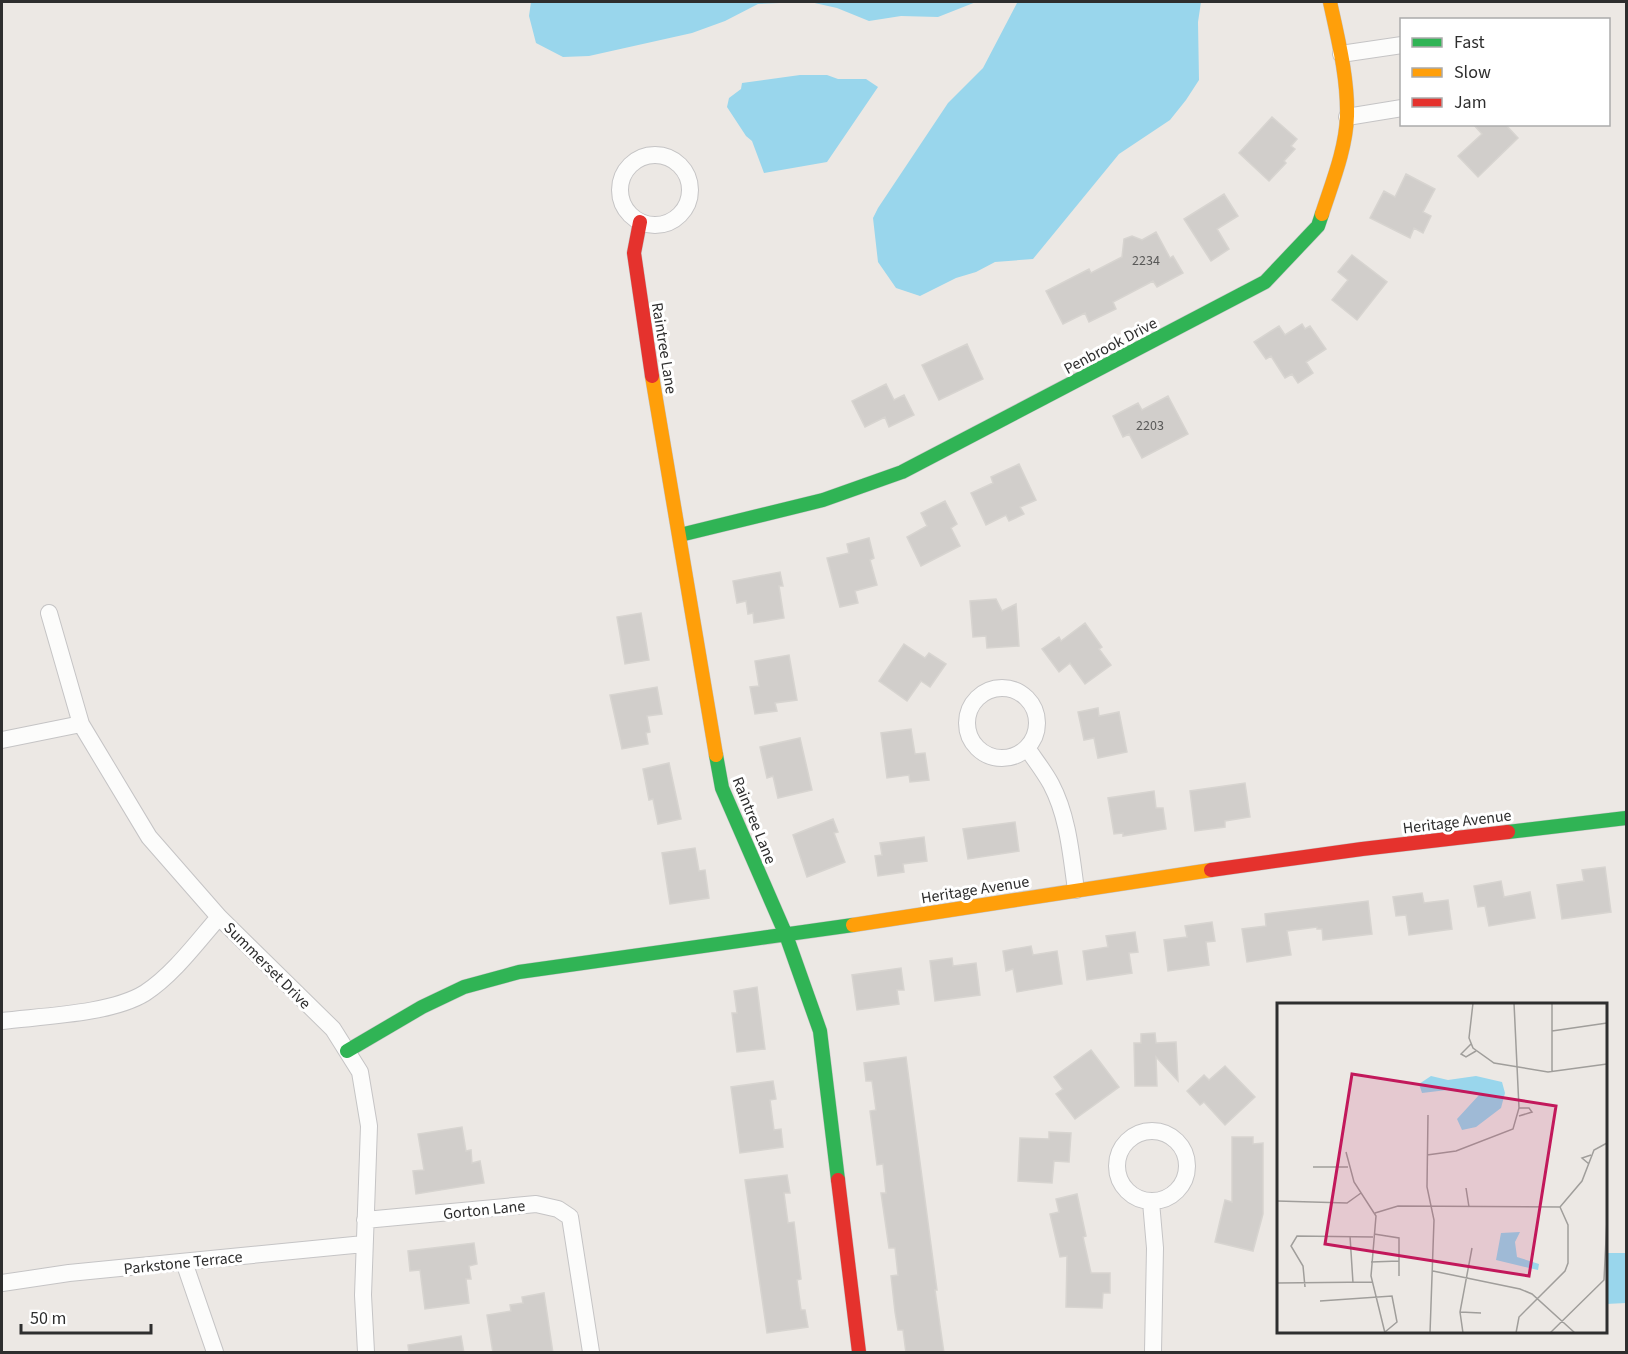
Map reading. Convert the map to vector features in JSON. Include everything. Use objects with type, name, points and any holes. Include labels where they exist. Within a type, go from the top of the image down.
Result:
[{"type":"street","name":"Penbrook Drive","points":[[680,535],[823,500],[902,472],[1265,282],[1318,226],[1340,158],[1347,117],[1341,54],[1330,2]]},
{"type":"street","points":[[1341,54],[1400,45]]},
{"type":"street","points":[[1347,117],[1400,108]]},
{"type":"street","points":[[648,155],[670,158],[687,176],[690,187],[683,210],[664,224],[652,225],[640,222],[631,216],[620,197],[623,175],[629,166],[648,155]]},
{"type":"street","name":"Raintree Lane","points":[[640,222],[634,253],[648,354],[722,788],[786,935],[820,1031],[859,1353]]},
{"type":"street","name":"Summerset Drive","points":[[49,612],[81,724],[149,837],[219,917],[333,1029],[360,1072],[369,1126],[363,1295],[366,1353]]},
{"type":"street","points":[[1005,688],[1025,697],[1036,716],[1037,728],[1034,739],[1027,748],[1018,755],[1006,758],[994,758],[984,753],[969,735],[967,723],[974,701],[993,689],[1005,688]]},
{"type":"street","points":[[2,740],[81,724]]},
{"type":"street","points":[[1027,748],[1051,784],[1059,803],[1067,829],[1076,890]]},
{"type":"street","name":"Heritage Avenue","points":[[347,1051],[422,1007],[464,987],[519,972],[786,935],[1362,849],[1626,818]]},
{"type":"street","points":[[2,1021],[118,1006],[146,992],[177,965],[219,917]]},
{"type":"street","points":[[1150,1131],[1172,1137],[1180,1145],[1187,1166],[1180,1188],[1162,1200],[1151,1202],[1129,1193],[1117,1172],[1121,1149],[1129,1140],[1150,1131]]},
{"type":"street","points":[[1151,1202],[1155,1248],[1153,1353]]},
{"type":"street","name":"Gorton Lane","points":[[365,1220],[536,1203],[558,1209],[570,1217],[591,1353]]},
{"type":"street","name":"Parkstone Terrace","points":[[2,1283],[69,1273],[364,1244]]},
{"type":"street","points":[[184,1262],[215,1353]]},
{"type":"water","points":[[531,2],[802,2],[758,4],[725,21],[692,33],[589,56],[563,57],[536,43],[529,16]]},
{"type":"water","points":[[810,2],[976,2],[938,17],[901,16],[869,21],[837,8]]},
{"type":"water","points":[[1014,2],[1201,2],[1198,22],[1199,80],[1170,120],[1119,154],[1033,259],[995,262],[920,296],[896,288],[878,262],[873,218],[948,103],[983,68],[1017,3]]},
{"type":"water","points":[[800,75],[866,79],[878,87],[827,162],[764,173],[752,141],[746,136],[727,107],[729,98],[741,89],[742,83]]},
{"type":"water","points":[[1607,1253],[1626,1253],[1626,1303],[1607,1304]]},
{"type":"building","points":[[1272,117],[1297,139],[1291,146],[1295,149],[1284,161],[1286,163],[1269,181],[1239,153]]},
{"type":"building","points":[[1475,126],[1507,126],[1518,138],[1478,177],[1458,156],[1482,134]]},
{"type":"building","points":[[1406,174],[1435,189],[1423,212],[1431,216],[1423,233],[1414,228],[1410,238],[1370,218],[1384,191],[1395,197]]},
{"type":"building","points":[[1224,194],[1238,216],[1217,229],[1229,249],[1211,261],[1184,219]]},
{"type":"building","points":[[1156,232],[1170,258],[1173,256],[1183,273],[1157,287],[1153,281],[1113,302],[1116,309],[1089,322],[1085,313],[1063,324],[1046,291],[1089,269],[1091,273],[1122,257],[1124,239],[1132,236],[1142,240]]},
{"type":"building","points":[[1352,255],[1387,282],[1357,320],[1332,300],[1348,280],[1338,272]]},
{"type":"building","points":[[1302,324],[1305,329],[1310,326],[1326,349],[1306,362],[1313,373],[1298,383],[1292,374],[1285,378],[1271,356],[1266,359],[1254,342],[1279,326],[1285,335]]},
{"type":"building","points":[[967,344],[983,379],[939,400],[922,365]]},
{"type":"building","points":[[886,384],[894,400],[904,395],[914,415],[889,427],[885,417],[865,427],[852,401]]},
{"type":"building","points":[[1168,396],[1188,434],[1142,458],[1129,434],[1123,437],[1113,416],[1138,403],[1142,410]]},
{"type":"building","points":[[1019,464],[1036,500],[1020,507],[1024,514],[1009,521],[1006,515],[986,525],[971,493],[993,483],[991,477]]},
{"type":"building","points":[[945,501],[957,524],[951,528],[960,546],[921,566],[907,537],[927,526],[921,513]]},
{"type":"building","points":[[869,538],[874,558],[870,560],[877,585],[855,591],[858,603],[840,607],[827,558],[849,553],[847,544]]},
{"type":"building","points":[[780,572],[783,586],[779,586],[784,618],[754,623],[753,613],[748,614],[746,601],[737,603],[733,581]]},
{"type":"building","points":[[996,599],[1002,611],[1016,604],[1019,646],[987,648],[986,636],[973,637],[970,601]]},
{"type":"building","points":[[641,613],[649,660],[625,664],[617,617]]},
{"type":"building","points":[[1085,623],[1102,647],[1099,649],[1111,665],[1085,684],[1070,663],[1059,672],[1042,649],[1059,637],[1061,641]]},
{"type":"building","points":[[904,644],[925,658],[929,653],[946,664],[930,687],[921,681],[907,701],[879,681]]},
{"type":"building","points":[[789,655],[797,700],[775,703],[777,711],[755,714],[750,687],[759,686],[755,661]]},
{"type":"building","points":[[657,687],[662,714],[647,716],[650,732],[646,733],[648,744],[622,749],[610,695]]},
{"type":"building","points":[[1098,708],[1099,716],[1119,712],[1127,752],[1098,758],[1094,738],[1084,740],[1078,712]]},
{"type":"building","points":[[911,729],[915,754],[925,753],[929,780],[910,782],[909,775],[887,778],[881,733]]},
{"type":"building","points":[[800,738],[812,790],[778,798],[773,776],[767,778],[760,747]]},
{"type":"building","points":[[669,763],[681,819],[658,824],[653,799],[649,800],[643,769]]},
{"type":"building","points":[[1245,783],[1250,817],[1225,821],[1225,827],[1195,831],[1190,791]]},
{"type":"building","points":[[1154,791],[1156,808],[1163,808],[1166,829],[1123,836],[1123,833],[1114,834],[1108,798]]},
{"type":"building","points":[[833,819],[838,832],[834,833],[845,862],[807,877],[793,835]]},
{"type":"building","points":[[1015,822],[1019,851],[968,859],[963,829]]},
{"type":"building","points":[[924,837],[927,861],[903,864],[904,872],[878,876],[875,856],[882,855],[880,843]]},
{"type":"building","points":[[695,848],[699,871],[705,870],[709,898],[670,904],[662,853]]},
{"type":"building","points":[[1605,867],[1611,912],[1562,919],[1557,885],[1584,881],[1582,870]]},
{"type":"building","points":[[1501,881],[1504,897],[1530,892],[1535,918],[1489,926],[1485,906],[1478,907],[1474,886]]},
{"type":"building","points":[[1422,893],[1424,903],[1448,900],[1452,929],[1409,935],[1406,915],[1396,916],[1393,897]]},
{"type":"building","points":[[1368,901],[1372,934],[1323,940],[1322,929],[1317,929],[1317,927],[1287,931],[1291,955],[1247,962],[1242,929],[1266,926],[1265,914]]},
{"type":"building","points":[[1212,922],[1215,941],[1206,942],[1209,965],[1168,971],[1164,940],[1187,937],[1185,926]]},
{"type":"building","points":[[1135,932],[1138,952],[1129,953],[1132,973],[1087,980],[1083,951],[1108,947],[1106,936]]},
{"type":"building","points":[[1031,946],[1033,955],[1057,951],[1062,984],[1017,992],[1013,969],[1006,971],[1003,951]]},
{"type":"building","points":[[952,958],[953,966],[976,963],[980,995],[935,1001],[930,961]]},
{"type":"building","points":[[901,968],[904,990],[897,990],[899,1004],[857,1010],[852,975]]},
{"type":"building","points":[[757,987],[765,1049],[737,1052],[732,1013],[737,1013],[734,991]]},
{"type":"building","points":[[1155,1033],[1156,1043],[1176,1042],[1178,1081],[1156,1057],[1157,1086],[1135,1086],[1134,1043],[1141,1043],[1141,1034]]},
{"type":"building","points":[[1091,1050],[1119,1087],[1075,1119],[1056,1094],[1063,1089],[1054,1077]]},
{"type":"building","points":[[906,1057],[944,1353],[906,1353],[903,1330],[898,1330],[895,1312],[891,1276],[898,1275],[895,1248],[889,1248],[881,1193],[886,1193],[883,1164],[877,1165],[870,1111],[876,1110],[872,1081],[866,1081],[864,1063]]},
{"type":"building","points":[[1225,1066],[1255,1097],[1225,1125],[1204,1102],[1200,1105],[1187,1091],[1204,1075],[1209,1080]]},
{"type":"building","points":[[773,1081],[776,1099],[770,1100],[774,1130],[781,1129],[783,1147],[740,1153],[731,1087]]},
{"type":"building","points":[[462,1127],[466,1151],[471,1150],[472,1163],[480,1161],[484,1183],[416,1194],[413,1171],[424,1170],[418,1134]]},
{"type":"building","points":[[1049,1132],[1071,1133],[1069,1162],[1054,1161],[1052,1183],[1018,1181],[1020,1138],[1049,1139]]},
{"type":"building","points":[[1232,1137],[1253,1137],[1253,1144],[1263,1143],[1263,1214],[1253,1251],[1215,1242],[1225,1200],[1232,1202]]},
{"type":"building","points":[[787,1175],[790,1193],[784,1193],[788,1223],[794,1222],[801,1279],[797,1280],[801,1310],[805,1310],[808,1327],[767,1333],[745,1180]]},
{"type":"building","points":[[1077,1194],[1091,1273],[1110,1273],[1110,1293],[1103,1293],[1102,1308],[1066,1307],[1067,1256],[1060,1257],[1050,1214],[1059,1212],[1056,1199]]},
{"type":"building","points":[[474,1243],[477,1264],[469,1266],[471,1279],[466,1279],[469,1303],[425,1309],[420,1270],[410,1271],[408,1251]]},
{"type":"building","points":[[544,1293],[553,1353],[493,1353],[487,1315],[511,1311],[510,1305],[523,1303],[522,1297]]},
{"type":"building","points":[[461,1336],[464,1353],[409,1353],[408,1345]]},
{"type":"traffic: fast","points":[[680,535],[823,500],[902,472],[1265,282],[1318,226],[1322,214]]},
{"type":"traffic: fast","points":[[716,755],[722,788],[786,935],[820,1031],[838,1180]]},
{"type":"traffic: fast","points":[[1508,832],[1626,818]]},
{"type":"traffic: fast","points":[[347,1051],[422,1007],[464,987],[519,972],[853,925]]},
{"type":"traffic: slow","points":[[1322,214],[1341,153],[1347,116],[1344,73],[1330,2]]},
{"type":"traffic: slow","points":[[652,376],[716,755]]},
{"type":"traffic: slow","points":[[853,925],[1211,870]]},
{"type":"traffic: jam","points":[[640,222],[634,253],[652,376]]},
{"type":"traffic: jam","points":[[1211,870],[1508,832]]},
{"type":"traffic: jam","points":[[838,1180],[859,1352]]}]
